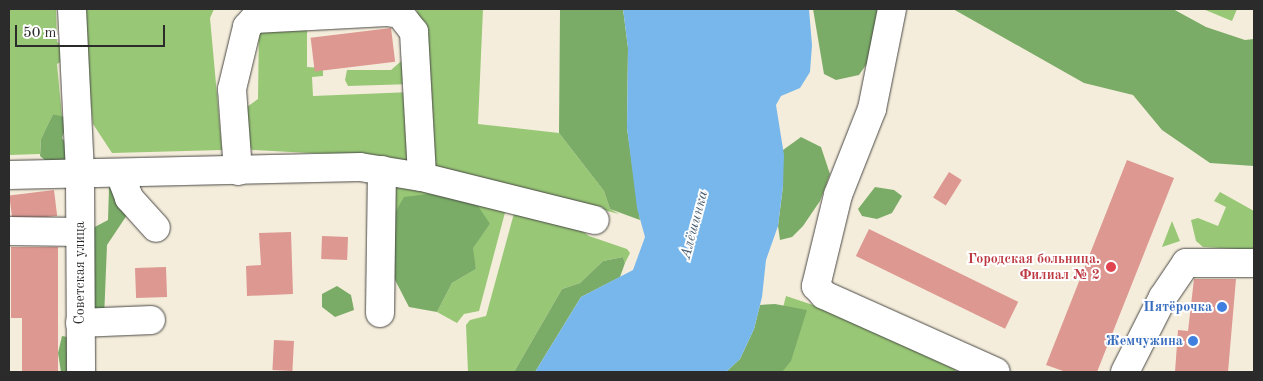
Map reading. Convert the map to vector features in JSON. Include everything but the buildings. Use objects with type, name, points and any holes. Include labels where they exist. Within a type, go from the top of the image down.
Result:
[{"type":"street","name":"Советская улица","points":[[72,9],[80,175],[81,372]]},
{"type":"street","points":[[892,9],[872,109],[838,195],[816,286],[824,295],[996,372]]},
{"type":"street","points":[[238,170],[232,89],[247,27],[254,19],[387,12],[404,17],[414,32],[422,177]]},
{"type":"street","points":[[9,175],[120,174],[334,166],[382,170],[422,177],[595,220]]},
{"type":"street","points":[[380,313],[382,170]]},
{"type":"street","points":[[120,174],[129,198],[156,228]]},
{"type":"street","points":[[9,231],[80,232]]},
{"type":"street","points":[[1125,372],[1163,297],[1186,263],[1254,263]]},
{"type":"street","points":[[80,323],[151,320]]},
{"type":"green space","points":[[9,9],[56,9],[57,42],[65,47],[65,59],[57,64],[62,117],[53,114],[41,139],[40,154],[9,155]]},
{"type":"green space","points":[[81,9],[214,9],[210,18],[222,150],[112,153],[93,124]]},
{"type":"green space","points":[[416,9],[483,9],[478,124],[559,133],[604,191],[610,209],[619,214],[431,165],[426,37]]},
{"type":"green space","points":[[560,9],[623,9],[628,48],[627,128],[640,220],[610,209],[604,191],[559,133]]},
{"type":"green space","points":[[813,9],[878,9],[868,62],[859,75],[836,80],[824,74]]},
{"type":"green space","points":[[953,9],[1173,9],[1206,27],[1245,40],[1254,39],[1254,166],[1210,163],[1162,130],[1133,95],[1084,83]]},
{"type":"green space","points":[[1203,9],[1237,9],[1232,21]]},
{"type":"green space","points":[[307,22],[307,67],[323,68],[323,76],[312,77],[313,96],[412,92],[413,164],[365,156],[252,150],[242,135],[244,109],[258,99],[259,24]]},
{"type":"green space","points":[[406,57],[412,84],[348,86],[345,80],[347,70],[391,70]]},
{"type":"green space","points":[[53,114],[68,118],[62,138],[70,149],[68,160],[51,165],[40,156],[41,139]]},
{"type":"green space","points":[[801,137],[821,147],[830,174],[820,201],[803,226],[792,237],[780,240],[778,226],[783,186],[783,150]]},
{"type":"green space","points":[[388,185],[507,205],[479,311],[464,314],[457,323],[437,312],[452,283],[476,269],[472,248],[490,224],[393,216],[394,278],[387,276]]},
{"type":"green space","points":[[114,186],[127,215],[107,245],[104,319],[96,315],[87,260],[91,229],[108,220],[109,188]]},
{"type":"green space","points":[[875,187],[894,190],[902,196],[892,213],[877,219],[862,216],[858,209]]},
{"type":"green space","points":[[1220,192],[1254,211],[1254,250],[1203,247],[1196,241],[1191,220],[1198,218],[1218,226],[1226,207],[1214,201]]},
{"type":"green space","points":[[428,194],[476,203],[490,224],[473,248],[476,269],[452,283],[437,312],[409,307],[394,278],[393,216],[404,197]]},
{"type":"green space","points":[[516,206],[569,222],[589,236],[627,249],[630,253],[625,263],[623,257],[603,261],[580,283],[562,289],[514,372],[468,372],[466,325],[470,320],[486,316]]},
{"type":"green space","points":[[1172,221],[1180,241],[1162,247]]},
{"type":"green space","points":[[623,257],[625,263],[620,277],[581,297],[535,372],[514,372],[562,289],[580,283],[603,261]]},
{"type":"green space","points":[[337,286],[351,295],[354,310],[335,317],[322,307],[322,294]]},
{"type":"green space","points":[[786,296],[840,314],[956,370],[955,372],[766,372]]},
{"type":"green space","points":[[775,304],[807,310],[791,361],[782,372],[726,372],[740,359],[754,329],[760,305]]},
{"type":"green space","points":[[62,336],[67,337],[69,372],[61,372],[58,353]]},
{"type":"water","name":"Алёшинка","points":[[623,9],[809,9],[812,45],[810,72],[800,88],[781,96],[776,105],[784,155],[783,186],[778,226],[766,260],[762,297],[754,329],[740,359],[726,372],[535,372],[581,297],[633,270],[645,237],[637,208],[627,128],[628,48]]},
{"type":"place","name":"Городская больница. Филиал № 2","points":[[1111,267]]},
{"type":"place","name":"Пятёрочка","points":[[1222,307]]},
{"type":"place","name":"Жемчужина","points":[[1193,341]]}]
